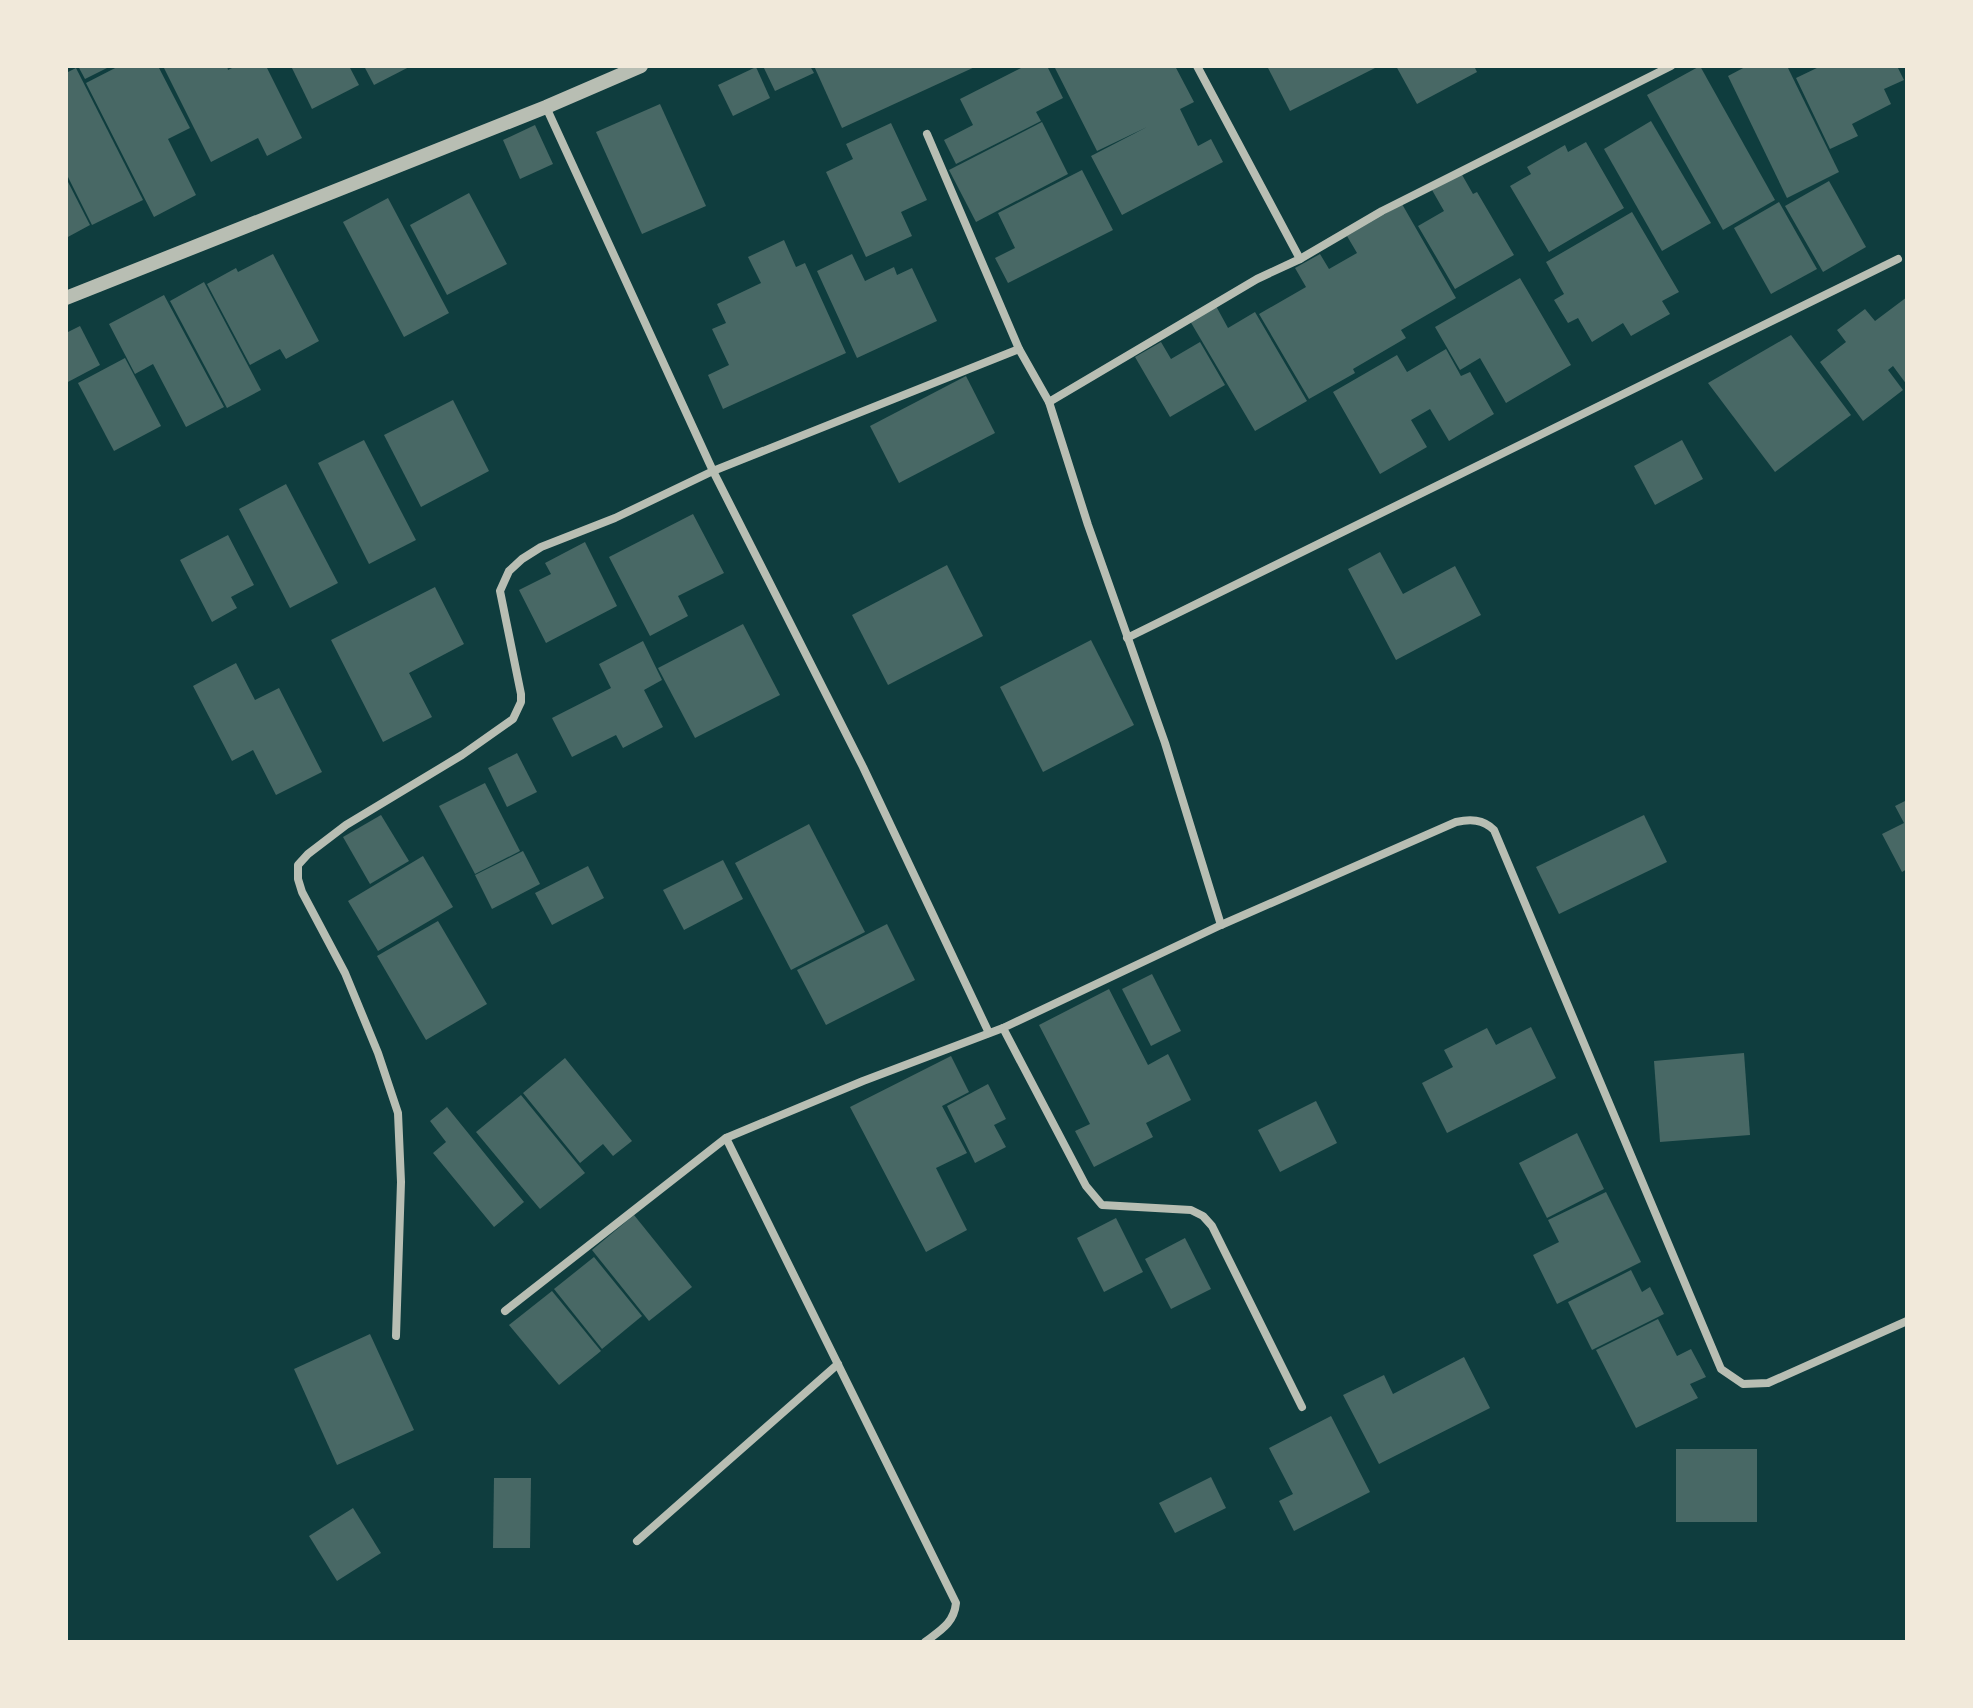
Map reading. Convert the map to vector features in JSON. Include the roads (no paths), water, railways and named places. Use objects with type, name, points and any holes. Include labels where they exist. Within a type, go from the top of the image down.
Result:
[{"type":"street","points":[[66,298],[546,107],[641,66]]},
{"type":"street","points":[[1197,66],[1300,259]]},
{"type":"street","points":[[1049,402],[1257,279],[1300,259],[1382,211],[1671,66]]},
{"type":"street","points":[[546,107],[713,471],[863,767],[989,1033]]},
{"type":"street","points":[[927,134],[1019,349],[1049,402],[1165,743],[1221,925]]},
{"type":"street","points":[[1127,638],[1898,259]]},
{"type":"street","points":[[396,1336],[401,1182],[398,1113],[378,1053],[345,973],[302,892],[298,865],[346,825],[462,755],[513,719],[521,702],[521,694],[500,591],[509,571],[522,559],[541,547],[615,518],[713,471],[1019,349]]},
{"type":"street","points":[[505,1311],[726,1138],[863,1081],[1003,1028],[1221,925],[1469,819],[1490,826],[1721,1369],[1743,1384],[1768,1383],[1907,1321]]},
{"type":"street","points":[[1003,1028],[1086,1186],[1102,1205],[1191,1210],[1203,1216],[1212,1226],[1302,1407]]},
{"type":"street","points":[[726,1138],[956,1603],[954,1617],[949,1624],[925,1642]]},
{"type":"street","points":[[637,1541],[838,1364]]}]
